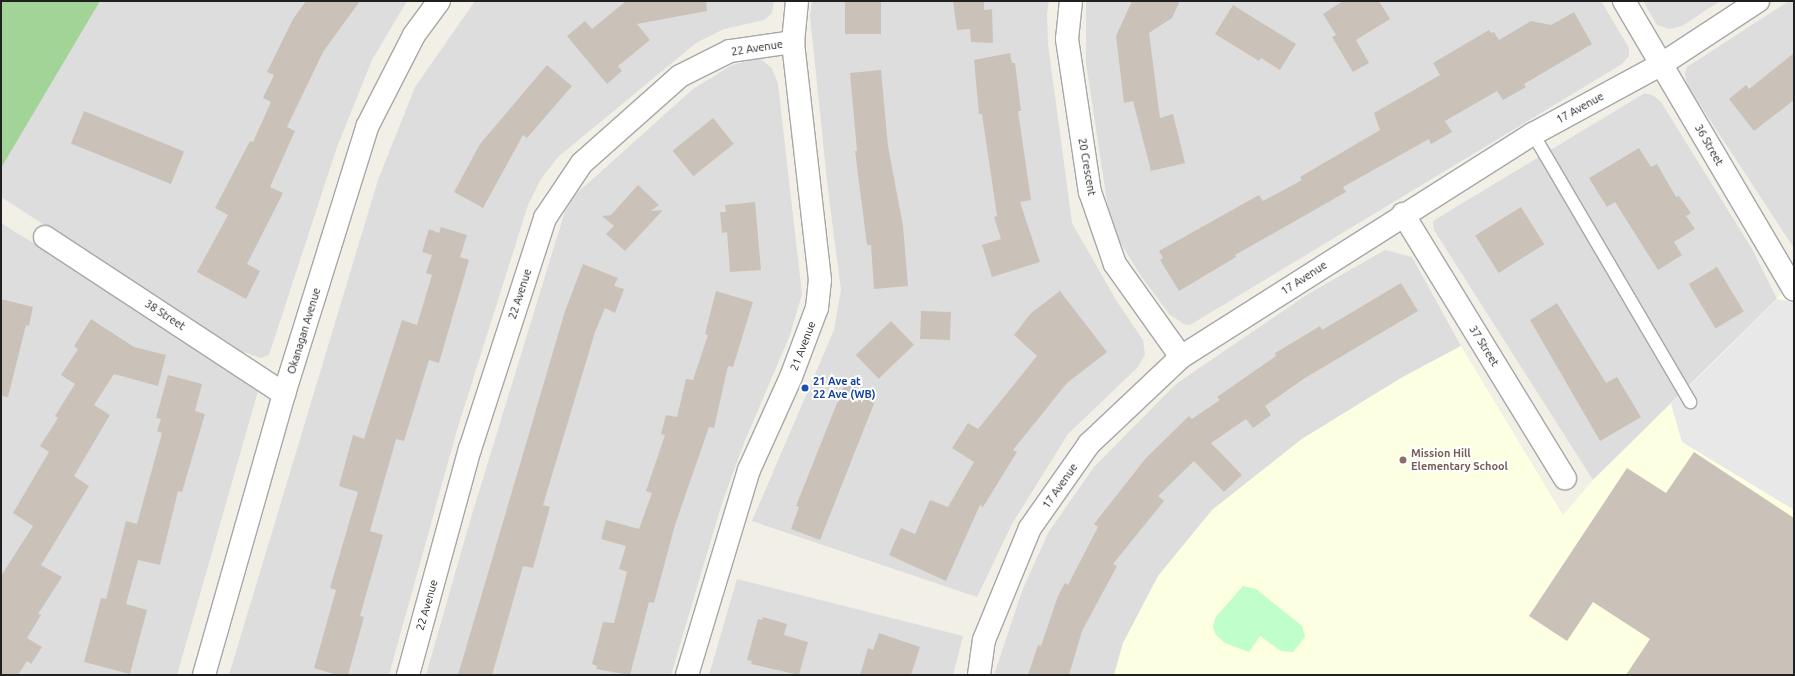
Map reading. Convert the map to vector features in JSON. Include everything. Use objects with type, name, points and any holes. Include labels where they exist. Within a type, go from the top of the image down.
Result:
[{"type":"street","name":"Okanagan Avenue","points":[[204,675],[284,394],[368,127],[414,35],[439,1]]},
{"type":"street","name":"21 Avenue","points":[[687,675],[749,470],[791,377],[817,308],[820,280],[793,42],[797,1]]},
{"type":"street","name":"20 Crescent","points":[[1071,1],[1067,39],[1090,192],[1115,264],[1181,357]]},
{"type":"street","name":"36 Street","points":[[1624,1],[1794,290]]},
{"type":"street","name":"17 Avenue","points":[[979,675],[984,640],[1030,528],[1089,444],[1181,357],[1532,134],[1662,64],[1758,1]]},
{"type":"street","name":"22 Avenue","points":[[408,675],[470,449],[545,218],[582,163],[680,76],[730,51],[793,42]]},
{"type":"street","name":"37 Street","points":[[1404,214],[1565,478]]},
{"type":"street","name":"38 Street","points":[[45,237],[284,394]]},
{"type":"lane","points":[[1532,134],[1690,402]]},
{"type":"shaded area","points":[[89,1],[407,1],[372,60],[337,147],[269,355],[261,358],[238,350],[1,197],[1,139]]},
{"type":"shaded area","points":[[475,1],[774,1],[772,13],[764,20],[724,29],[696,43],[558,157],[541,179],[528,205],[457,430],[389,675],[229,675],[378,180],[415,87]]},
{"type":"shaded area","points":[[812,1],[1049,1],[1047,14],[1048,44],[1072,223],[1116,300],[1143,340],[1145,355],[1137,368],[1068,434],[1012,524],[977,597],[752,521],[834,330],[841,290],[828,190],[810,16]]},
{"type":"shaded area","points":[[1086,1],[1601,1],[1629,48],[1629,56],[1622,64],[1190,325],[1184,324],[1170,315],[1141,276],[1120,242],[1108,208],[1086,63]]},
{"type":"shaded area","points":[[1643,1],[1720,1],[1682,26],[1669,29],[1657,25]]},
{"type":"shaded area","points":[[1789,1],[1794,1],[1794,248],[1687,85],[1685,73],[1687,67]]},
{"type":"shaded area","points":[[759,58],[772,68],[778,84],[802,294],[790,335],[744,443],[722,503],[671,675],[426,675],[470,521],[565,211],[576,194],[693,89],[732,65]]},
{"type":"shaded area","points":[[1645,93],[1654,96],[1661,102],[1752,249],[1777,299],[1593,480],[1434,230],[1433,221]]},
{"type":"shaded area","points":[[1,223],[260,384],[177,675],[1,675]]},
{"type":"shaded area","points":[[1385,250],[1412,257],[1461,346],[1401,378],[1302,439],[1212,510],[1123,643],[1114,675],[994,675],[1022,591],[1048,533],[1094,467],[1176,384],[1308,294]]},
{"type":"shaded area","name":"Mission Hill Elementary School","points":[[1794,282],[1794,675],[1114,675],[1123,643],[1158,576],[1212,510],[1302,439],[1401,378],[1461,346],[1563,515],[1593,480]]},
{"type":"shaded area","points":[[1777,299],[1794,302],[1794,510],[1682,442],[1671,404]]},
{"type":"shaded area","points":[[737,579],[963,636],[953,675],[709,675]]},
{"type":"green space","points":[[1,1],[100,1],[1,168]]},
{"type":"green space","points":[[1243,586],[1256,589],[1302,626],[1305,637],[1293,652],[1281,651],[1260,636],[1249,652],[1225,643],[1216,635],[1213,627],[1215,618]]},
{"type":"building","points":[[306,1],[360,1],[323,52],[287,127],[295,131],[270,187],[283,193],[247,264],[260,271],[246,299],[197,272],[228,215],[215,208],[250,141],[253,142],[271,102],[263,98],[274,75],[267,72],[293,19]]},
{"type":"building","points":[[626,1],[706,1],[707,11],[637,24],[650,40],[618,66],[622,71],[607,84],[567,36],[585,21],[592,29]]},
{"type":"building","points":[[845,1],[881,1],[881,34],[845,34]]},
{"type":"building","points":[[953,1],[984,1],[984,10],[992,9],[993,43],[971,42],[970,29],[957,30]]},
{"type":"building","points":[[1132,1],[1180,1],[1172,18],[1149,33],[1160,118],[1173,114],[1185,163],[1151,171],[1133,101],[1124,103],[1116,36]]},
{"type":"building","points":[[1343,1],[1379,1],[1390,19],[1356,40],[1369,63],[1353,72],[1332,37],[1336,35],[1323,14]]},
{"type":"building","points":[[1233,5],[1296,44],[1280,70],[1261,58],[1259,61],[1215,34]]},
{"type":"building","points":[[1574,12],[1592,44],[1524,84],[1526,87],[1503,100],[1497,91],[1445,121],[1452,132],[1431,144],[1429,139],[1343,187],[1346,192],[1235,255],[1236,257],[1179,291],[1160,260],[1163,258],[1159,251],[1259,195],[1263,201],[1302,180],[1300,177],[1380,130],[1374,113],[1440,75],[1433,63],[1489,30],[1491,33],[1494,32],[1499,40],[1531,21],[1551,25]]},
{"type":"building","points":[[1010,53],[1012,63],[1015,63],[1021,111],[1018,111],[1031,200],[1020,202],[1040,262],[992,277],[982,245],[1001,239],[994,217],[997,216],[982,114],[979,114],[974,60]]},
{"type":"building","points":[[1794,53],[1794,100],[1754,131],[1729,99],[1746,85],[1749,89]]},
{"type":"building","points":[[547,65],[572,86],[527,138],[523,135],[483,208],[454,192],[480,144]]},
{"type":"building","points":[[881,70],[888,146],[903,226],[908,286],[874,289],[871,245],[867,245],[855,151],[857,151],[850,73]]},
{"type":"building","points":[[84,111],[184,151],[171,184],[71,143]]},
{"type":"building","points":[[713,118],[734,144],[693,176],[673,151]]},
{"type":"building","points":[[1639,148],[1651,167],[1657,164],[1676,197],[1679,196],[1691,213],[1686,216],[1695,229],[1674,242],[1682,255],[1658,270],[1615,202],[1607,207],[1589,178]]},
{"type":"building","points":[[638,185],[659,205],[651,211],[663,210],[625,251],[606,234],[614,226],[602,216],[611,215]]},
{"type":"building","points":[[755,202],[761,270],[730,272],[727,232],[722,233],[720,212],[726,212],[725,205]]},
{"type":"building","points":[[1521,207],[1544,244],[1499,273],[1475,236]]},
{"type":"building","points":[[441,227],[467,235],[460,257],[469,260],[439,363],[429,360],[404,441],[396,439],[370,531],[383,535],[360,616],[364,617],[348,675],[337,675],[314,668],[336,590],[330,588],[358,492],[339,486],[353,435],[364,439],[402,320],[417,325],[432,275],[426,273],[432,255],[422,252],[429,229],[439,233]]},
{"type":"building","points":[[583,264],[618,278],[614,286],[624,289],[615,313],[605,308],[595,332],[543,505],[550,507],[533,568],[523,566],[492,675],[458,675],[565,311]]},
{"type":"building","points":[[1717,267],[1744,312],[1715,329],[1689,284]]},
{"type":"building","points":[[1401,283],[1418,311],[1305,378],[1265,406],[1271,415],[1253,428],[1246,419],[1211,443],[1242,475],[1224,492],[1194,461],[1158,496],[1164,501],[1113,564],[1117,566],[1082,631],[1069,675],[1028,675],[1038,645],[1041,646],[1058,596],[1065,583],[1068,585],[1098,527],[1094,524],[1146,458],[1189,416],[1192,419],[1220,400],[1217,397],[1276,356],[1275,353],[1320,326],[1322,330]]},
{"type":"building","points":[[716,291],[753,302],[733,367],[728,366],[714,428],[709,427],[675,525],[654,603],[649,602],[630,675],[596,669],[597,666],[592,664],[603,622],[614,623],[627,572],[619,569],[626,546],[601,539],[606,520],[639,529],[652,493],[646,491],[665,435],[661,434],[666,415],[677,417],[686,379],[693,380],[708,335],[705,334]]},
{"type":"building","points":[[1060,291],[1107,352],[1067,383],[1013,450],[1017,452],[983,507],[980,505],[946,581],[889,555],[901,528],[915,534],[930,500],[948,507],[974,462],[952,448],[968,423],[978,429],[1037,356],[1014,335],[1031,313]]},
{"type":"building","points":[[1,299],[33,307],[29,326],[26,325],[8,397],[1,396]]},
{"type":"building","points":[[1557,303],[1606,383],[1617,377],[1641,417],[1600,441],[1530,320]]},
{"type":"building","points":[[921,311],[951,312],[950,340],[920,339]]},
{"type":"building","points":[[91,319],[134,347],[166,355],[158,386],[114,374],[94,405],[110,415],[74,476],[89,486],[41,565],[62,577],[38,614],[41,615],[27,638],[42,647],[31,664],[27,661],[18,675],[1,675],[1,576],[33,526],[13,513],[49,452],[40,446],[58,418],[55,416],[75,384],[61,375],[78,349],[74,346]]},
{"type":"building","points":[[891,321],[914,345],[879,379],[856,355]]},
{"type":"building","points":[[168,375],[202,384],[195,411],[205,414],[182,492],[178,491],[160,565],[138,560],[126,604],[147,610],[130,674],[84,662],[101,598],[106,599],[126,521],[137,524],[162,433],[157,431],[161,419],[156,418]]},
{"type":"building","points":[[845,383],[877,396],[820,540],[791,529],[799,507],[796,506]]},
{"type":"building","points":[[1694,452],[1794,518],[1794,675],[1626,675],[1650,639],[1593,602],[1567,641],[1529,616],[1627,468],[1666,493]]},
{"type":"building","points":[[763,617],[787,624],[784,635],[808,642],[799,675],[751,664],[752,661],[747,660],[758,619],[762,620]]},
{"type":"building","points":[[879,633],[920,647],[911,675],[860,675],[868,648],[873,650]]},
{"type":"place","name":"21 Ave at 22 Ave (WB)","points":[[805,388]]},
{"type":"place","name":"Mission Hill Elementary School","points":[[1403,460]]}]
